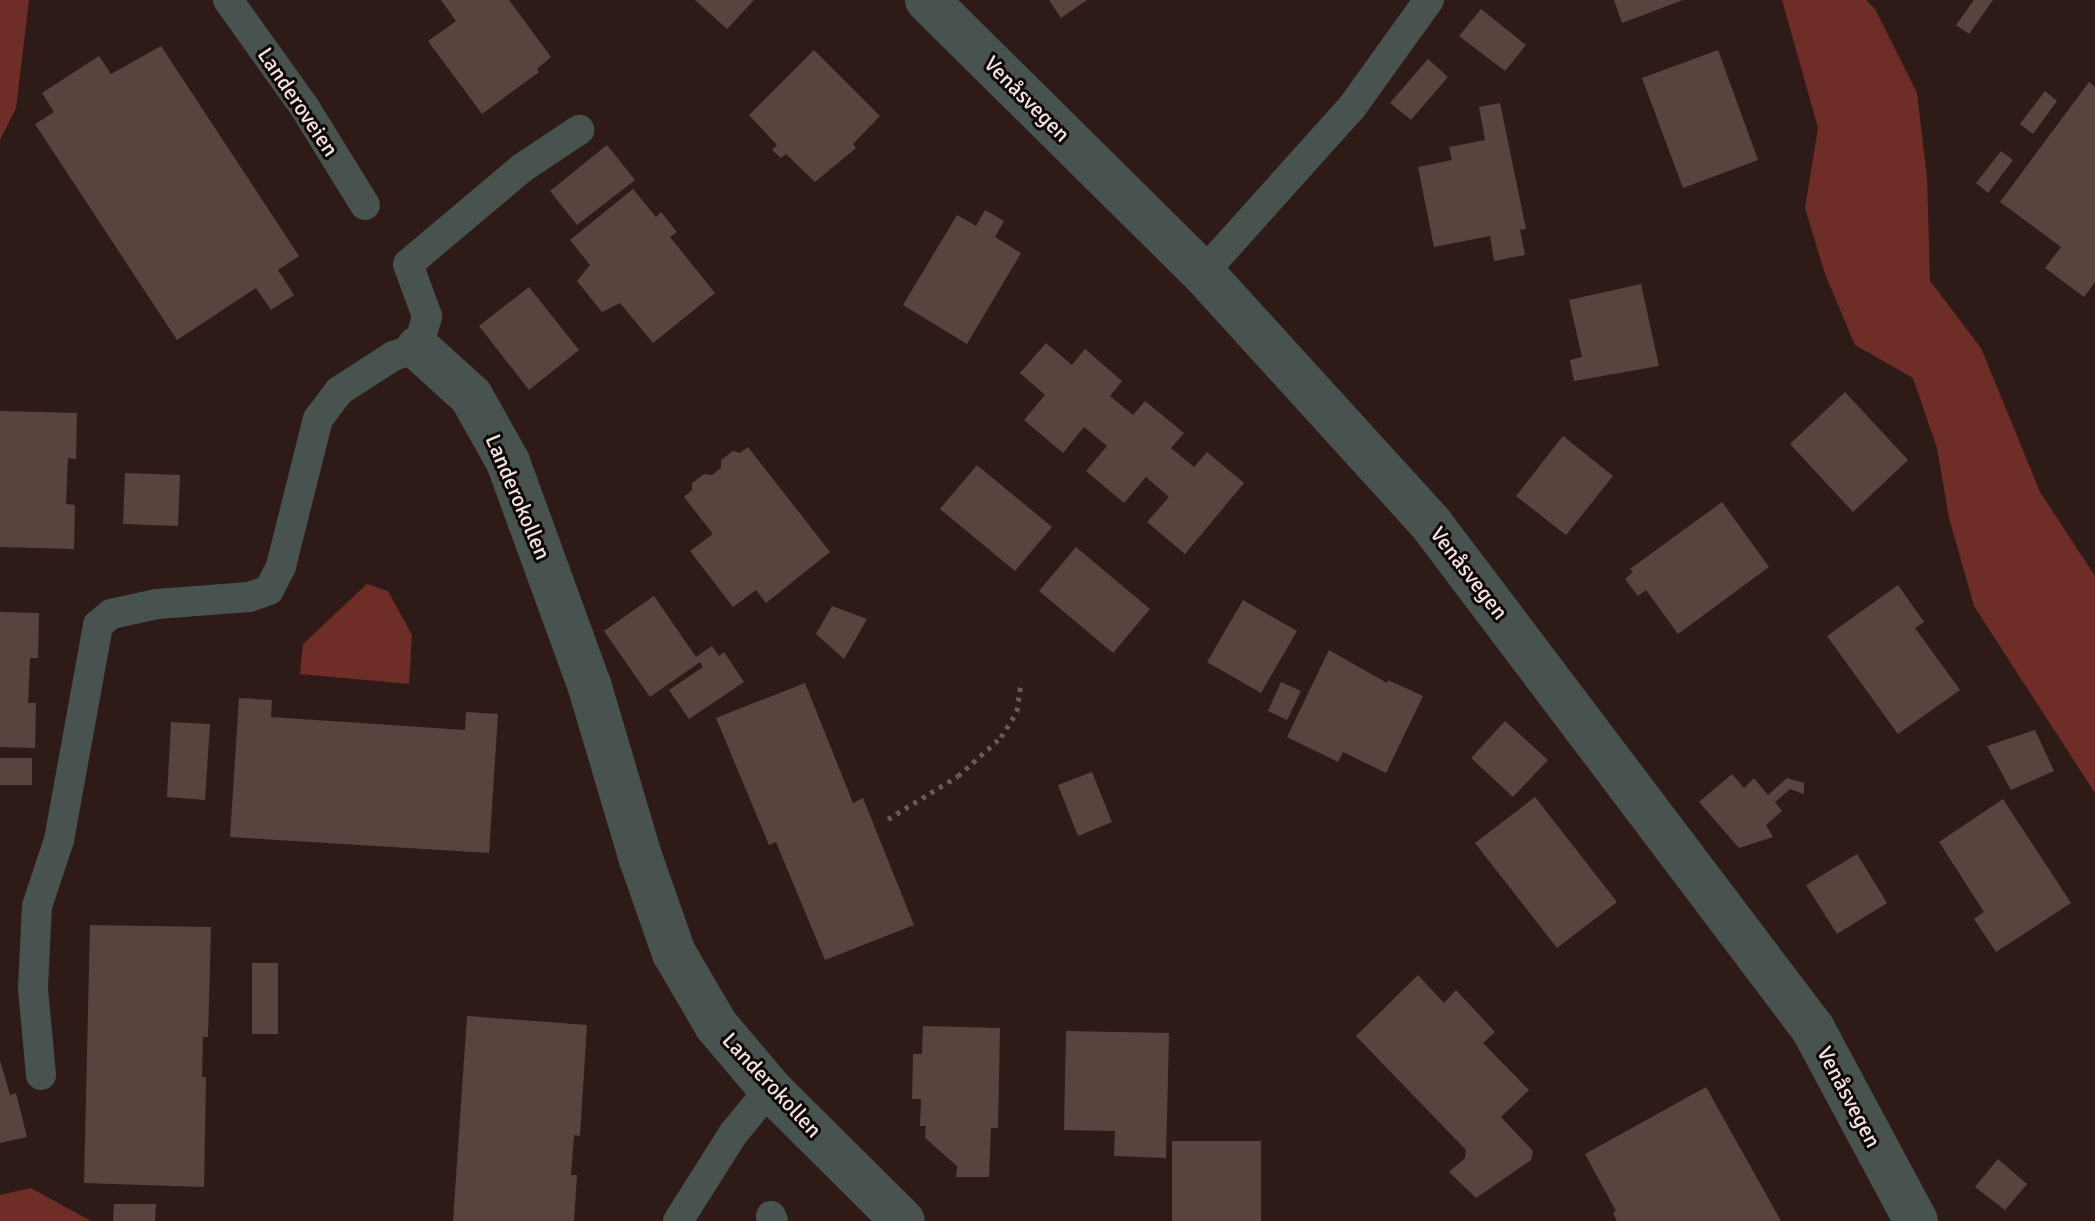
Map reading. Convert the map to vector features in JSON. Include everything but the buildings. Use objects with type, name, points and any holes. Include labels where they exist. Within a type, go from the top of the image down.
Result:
[{"type":"street","name":"Venåsvegen","points":[[927,0],[1203,273],[1432,525],[1813,1029],[1916,1221]]},
{"type":"street","name":"Landerokollen","points":[[418,348],[471,396],[508,462],[574,641],[641,859],[674,953],[716,1025],[770,1089],[903,1221]]},
{"type":"lane","name":"Landeroveien","points":[[228,0],[305,108],[365,205]]},
{"type":"lane","points":[[1203,273],[1352,107],[1429,0]]},
{"type":"lane","points":[[41,1075],[33,988],[37,906],[59,840],[90,652],[98,625],[111,614],[157,604],[249,597],[269,590],[281,566],[318,419],[339,391],[393,356],[418,348],[427,316],[408,264],[522,168],[579,130]]},
{"type":"lane","points":[[678,1221],[733,1134],[770,1089]]},
{"type":"path","points":[[888,819],[958,776],[1001,737],[1017,711],[1021,681]]},
{"type":"shaded area","points":[[0,0],[29,0],[16,108],[0,140]]},
{"type":"shaded area","points":[[1782,0],[1866,0],[1875,9],[1917,93],[1927,178],[1930,281],[1981,348],[2040,492],[2095,576],[2095,793],[1974,606],[1949,518],[1937,448],[1913,378],[1855,345],[1825,274],[1805,208],[1818,128]]},
{"type":"shaded area","points":[[367,584],[388,591],[412,635],[409,684],[300,674],[303,644]]},
{"type":"shaded area","points":[[31,1188],[91,1221],[0,1221],[0,1195]]}]
